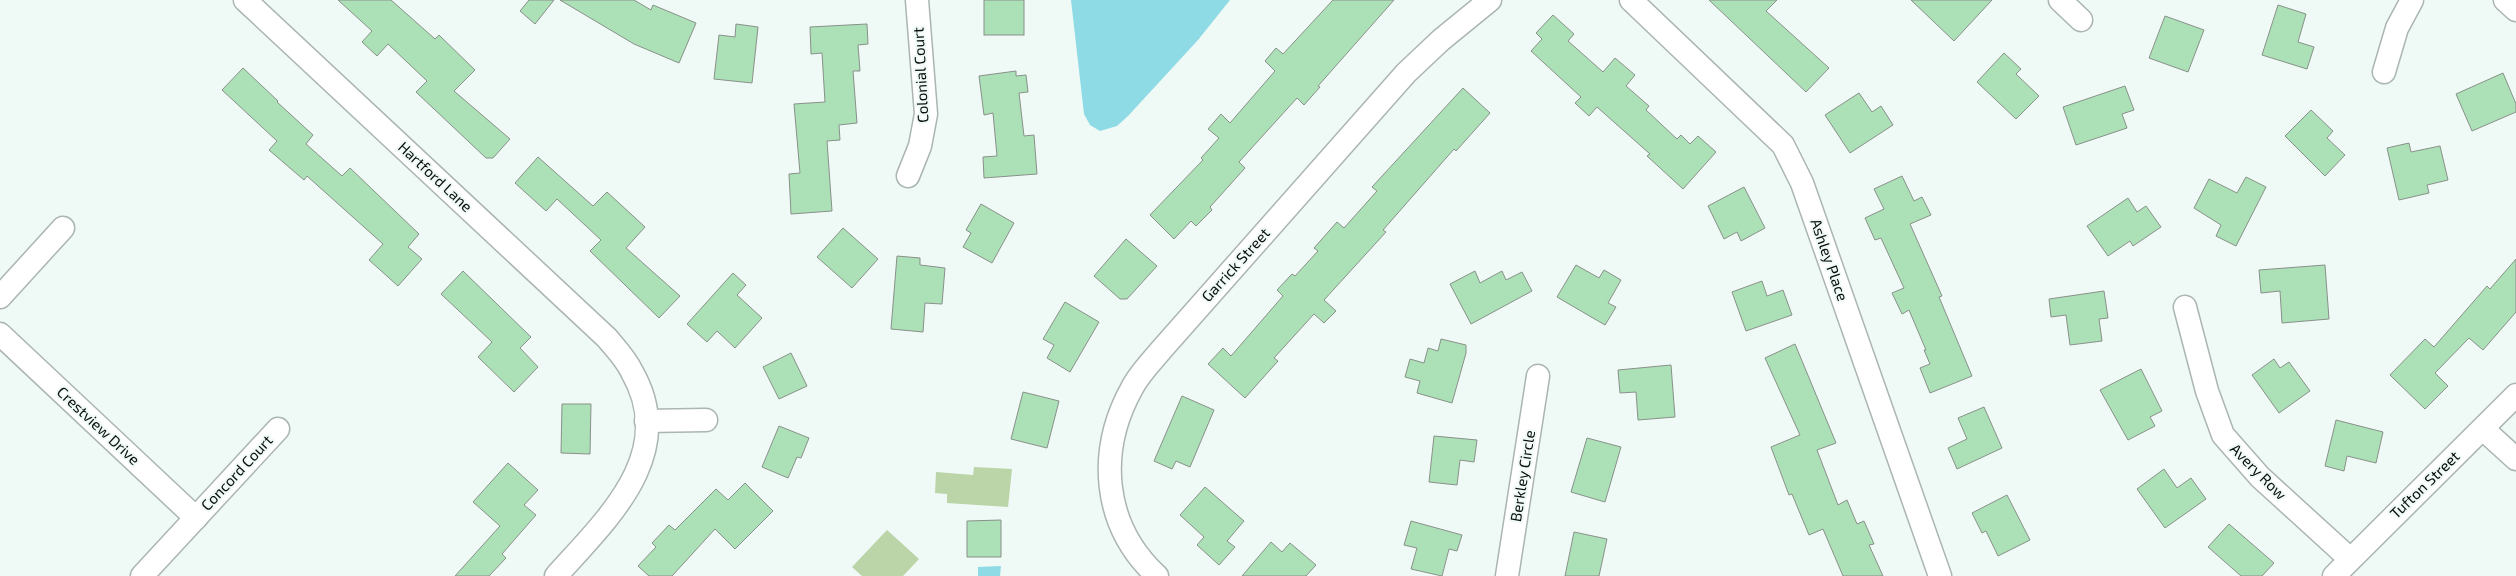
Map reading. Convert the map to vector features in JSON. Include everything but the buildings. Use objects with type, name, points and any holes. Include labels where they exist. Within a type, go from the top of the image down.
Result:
[{"type":"street","name":"Hartford Lane","points":[[245,0],[600,331],[622,356],[640,390],[646,410],[643,454],[628,492],[615,510],[556,576]]},
{"type":"street","name":"Colonial Court","points":[[908,176],[920,146],[926,114],[917,0]]},
{"type":"street","name":"Garrick Street","points":[[1157,576],[1130,545],[1120,523],[1109,488],[1110,455],[1117,418],[1133,386],[1162,349],[1406,73],[1441,40],[1490,0]]},
{"type":"street","name":"Ashley Place","points":[[1631,0],[1757,118],[1789,154],[1802,183],[1940,576]]},
{"type":"street","points":[[2060,0],[2081,20]]},
{"type":"street","points":[[2384,72],[2397,28],[2412,0]]},
{"type":"street","points":[[2505,0],[2516,10]]},
{"type":"street","points":[[0,297],[63,228]]},
{"type":"street","name":"Avery Row","points":[[2185,307],[2212,410],[2223,435],[2253,470],[2350,559]]},
{"type":"street","name":"Crestview Drive","points":[[0,334],[196,518]]},
{"type":"street","name":"Berkley Circle","points":[[1507,576],[1538,376]]},
{"type":"street","name":"Tufton Street","points":[[2334,576],[2516,395]]},
{"type":"street","points":[[646,421],[706,420]]},
{"type":"street","name":"Concord Court","points":[[142,576],[278,429]]},
{"type":"street","points":[[2482,429],[2516,459]]},
{"type":"green space","points":[[974,467],[1012,469],[1008,507],[947,503],[947,494],[935,493],[936,472],[973,475]]},
{"type":"green space","points":[[887,530],[919,559],[903,576],[862,576],[852,567]]},
{"type":"water","points":[[1071,0],[1230,0],[1198,40],[1128,116],[1117,126],[1100,131],[1090,125],[1084,114]]},
{"type":"water","points":[[1001,566],[1000,576],[978,576],[978,567]]}]
